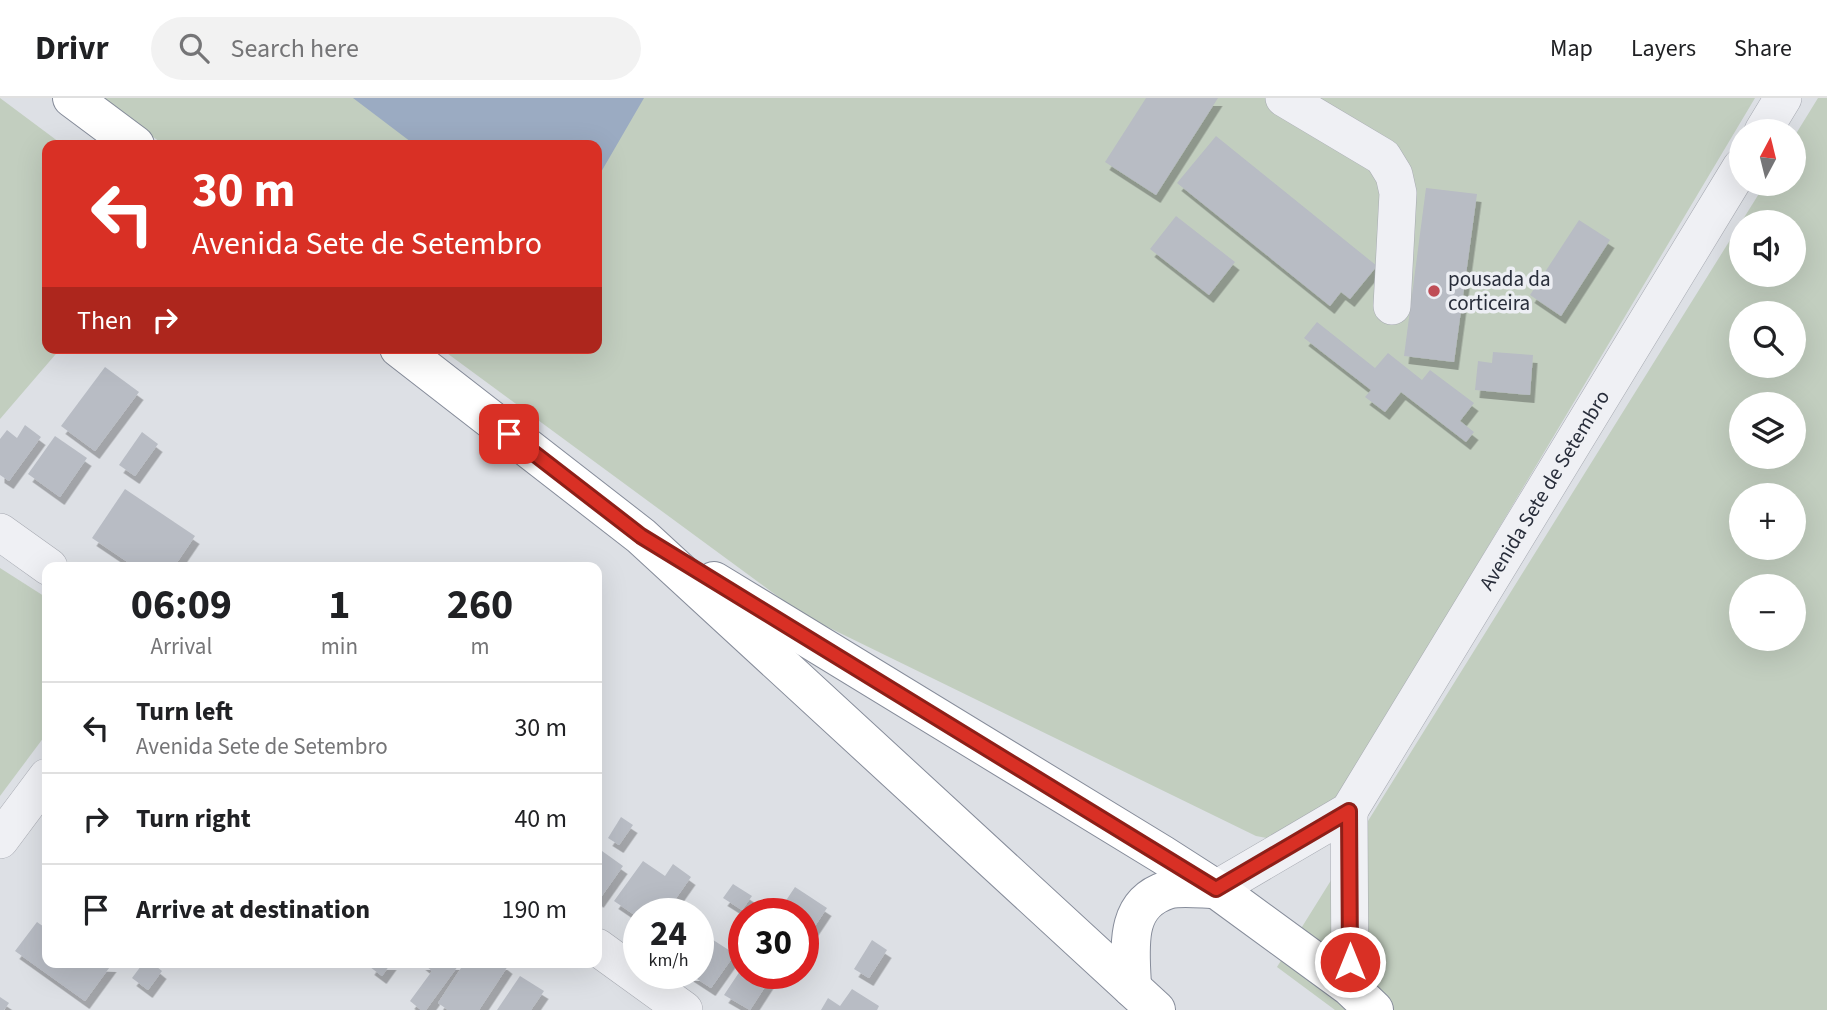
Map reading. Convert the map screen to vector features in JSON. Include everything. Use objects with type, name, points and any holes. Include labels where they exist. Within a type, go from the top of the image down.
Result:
[{"type":"highway","points":[[72,98],[128,140]]},
{"type":"highway","points":[[406,354],[641,536],[1141,1003]]},
{"type":"highway","points":[[641,536],[1216,889],[1360,1002]]},
{"type":"highway","points":[[1141,1003],[1131,925],[1143,905],[1168,890],[1216,889]]},
{"type":"street","points":[[1284,98],[1383,157],[1394,175],[1398,193],[1392,306]]},
{"type":"street","points":[[1770,119],[1783,98]]},
{"type":"street","name":"Avenida Sete de Setembro","points":[[1216,889],[1349,811],[1729,187]]},
{"type":"street","points":[[0,532],[42,562]]},
{"type":"street","points":[[0,840],[42,784]]},
{"type":"street","points":[[1349,811],[1360,1002]]},
{"type":"street","points":[[602,951],[684,1010]]},
{"type":"green space","points":[[0,98],[56,140],[42,140],[42,354],[56,354],[0,419]]},
{"type":"green space","points":[[101,98],[1755,98],[1742,119],[1729,119],[1729,142],[1359,763],[1305,845],[1256,836],[803,615],[448,354],[602,354],[602,140],[157,140]]},
{"type":"green space","points":[[1818,98],[1827,98],[1827,1010],[1335,1010],[1277,967],[1729,242],[1729,287],[1806,287],[1806,210],[1749,210],[1757,196],[1806,196],[1805,119]]},
{"type":"green space","points":[[0,568],[42,595],[42,740],[0,796]]},
{"type":"water","points":[[353,98],[644,98],[602,170],[602,140],[408,140]]},
{"type":"building","points":[[1146,98],[1218,98],[1156,195],[1105,162]]},
{"type":"building","points":[[1216,136],[1377,266],[1350,299],[1341,292],[1330,306],[1177,183]]},
{"type":"building","points":[[1426,188],[1477,194],[1454,362],[1404,356]]},
{"type":"building","points":[[1176,216],[1235,262],[1209,295],[1150,249]]},
{"type":"building","points":[[1579,220],[1610,240],[1561,316],[1530,295]]},
{"type":"building","points":[[1317,322],[1375,368],[1388,353],[1422,380],[1430,370],[1474,403],[1460,421],[1474,432],[1466,442],[1401,392],[1385,412],[1365,397],[1371,390],[1304,338]]},
{"type":"building","points":[[1493,352],[1533,355],[1530,395],[1475,390],[1478,361],[1492,363]]},
{"type":"building","points":[[105,367],[139,392],[95,451],[61,426]]},
{"type":"building","points":[[25,425],[41,437],[9,481],[0,475],[0,439],[7,430],[17,438]]},
{"type":"building","points":[[142,432],[158,444],[135,476],[119,465]]},
{"type":"building","points":[[55,436],[87,458],[60,497],[28,474]]},
{"type":"building","points":[[125,489],[195,536],[177,562],[128,562],[92,538]]},
{"type":"building","points":[[621,817],[633,825],[619,845],[608,838]]},
{"type":"building","points":[[602,851],[623,866],[602,896]]},
{"type":"building","points":[[643,861],[665,876],[673,864],[691,877],[676,898],[623,898],[623,907],[614,901]]},
{"type":"building","points":[[733,884],[752,896],[728,898],[728,901],[723,898]]},
{"type":"building","points":[[795,887],[812,898],[788,898]]},
{"type":"building","points":[[819,903],[827,908],[819,920]]},
{"type":"building","points":[[37,922],[42,926],[42,968],[109,968],[85,1001],[15,951]]},
{"type":"building","points":[[714,940],[728,950],[728,964],[714,984]]},
{"type":"building","points":[[872,940],[887,950],[869,978],[854,969]]},
{"type":"building","points":[[140,968],[158,968],[162,971],[148,990],[132,978]]},
{"type":"building","points":[[371,968],[388,968],[382,976]]},
{"type":"building","points":[[428,968],[457,968],[426,1010],[421,1010],[410,1001],[432,971]]},
{"type":"building","points":[[461,968],[507,968],[479,1010],[448,1010],[438,1003]]},
{"type":"building","points":[[520,976],[544,991],[531,1010],[497,1010]]},
{"type":"building","points":[[728,989],[764,989],[750,1010],[724,995]]},
{"type":"building","points":[[852,989],[879,1006],[877,1010],[821,1010],[828,998],[840,1006]]},
{"type":"building","points":[[0,997],[9,1003],[4,1010],[0,1010]]},
{"type":"place","name":"pousada da corticeira","points":[[1434,291]]},
{"type":"route","points":[[509,434],[641,536],[1216,889],[1349,811],[1350,962]]}]
